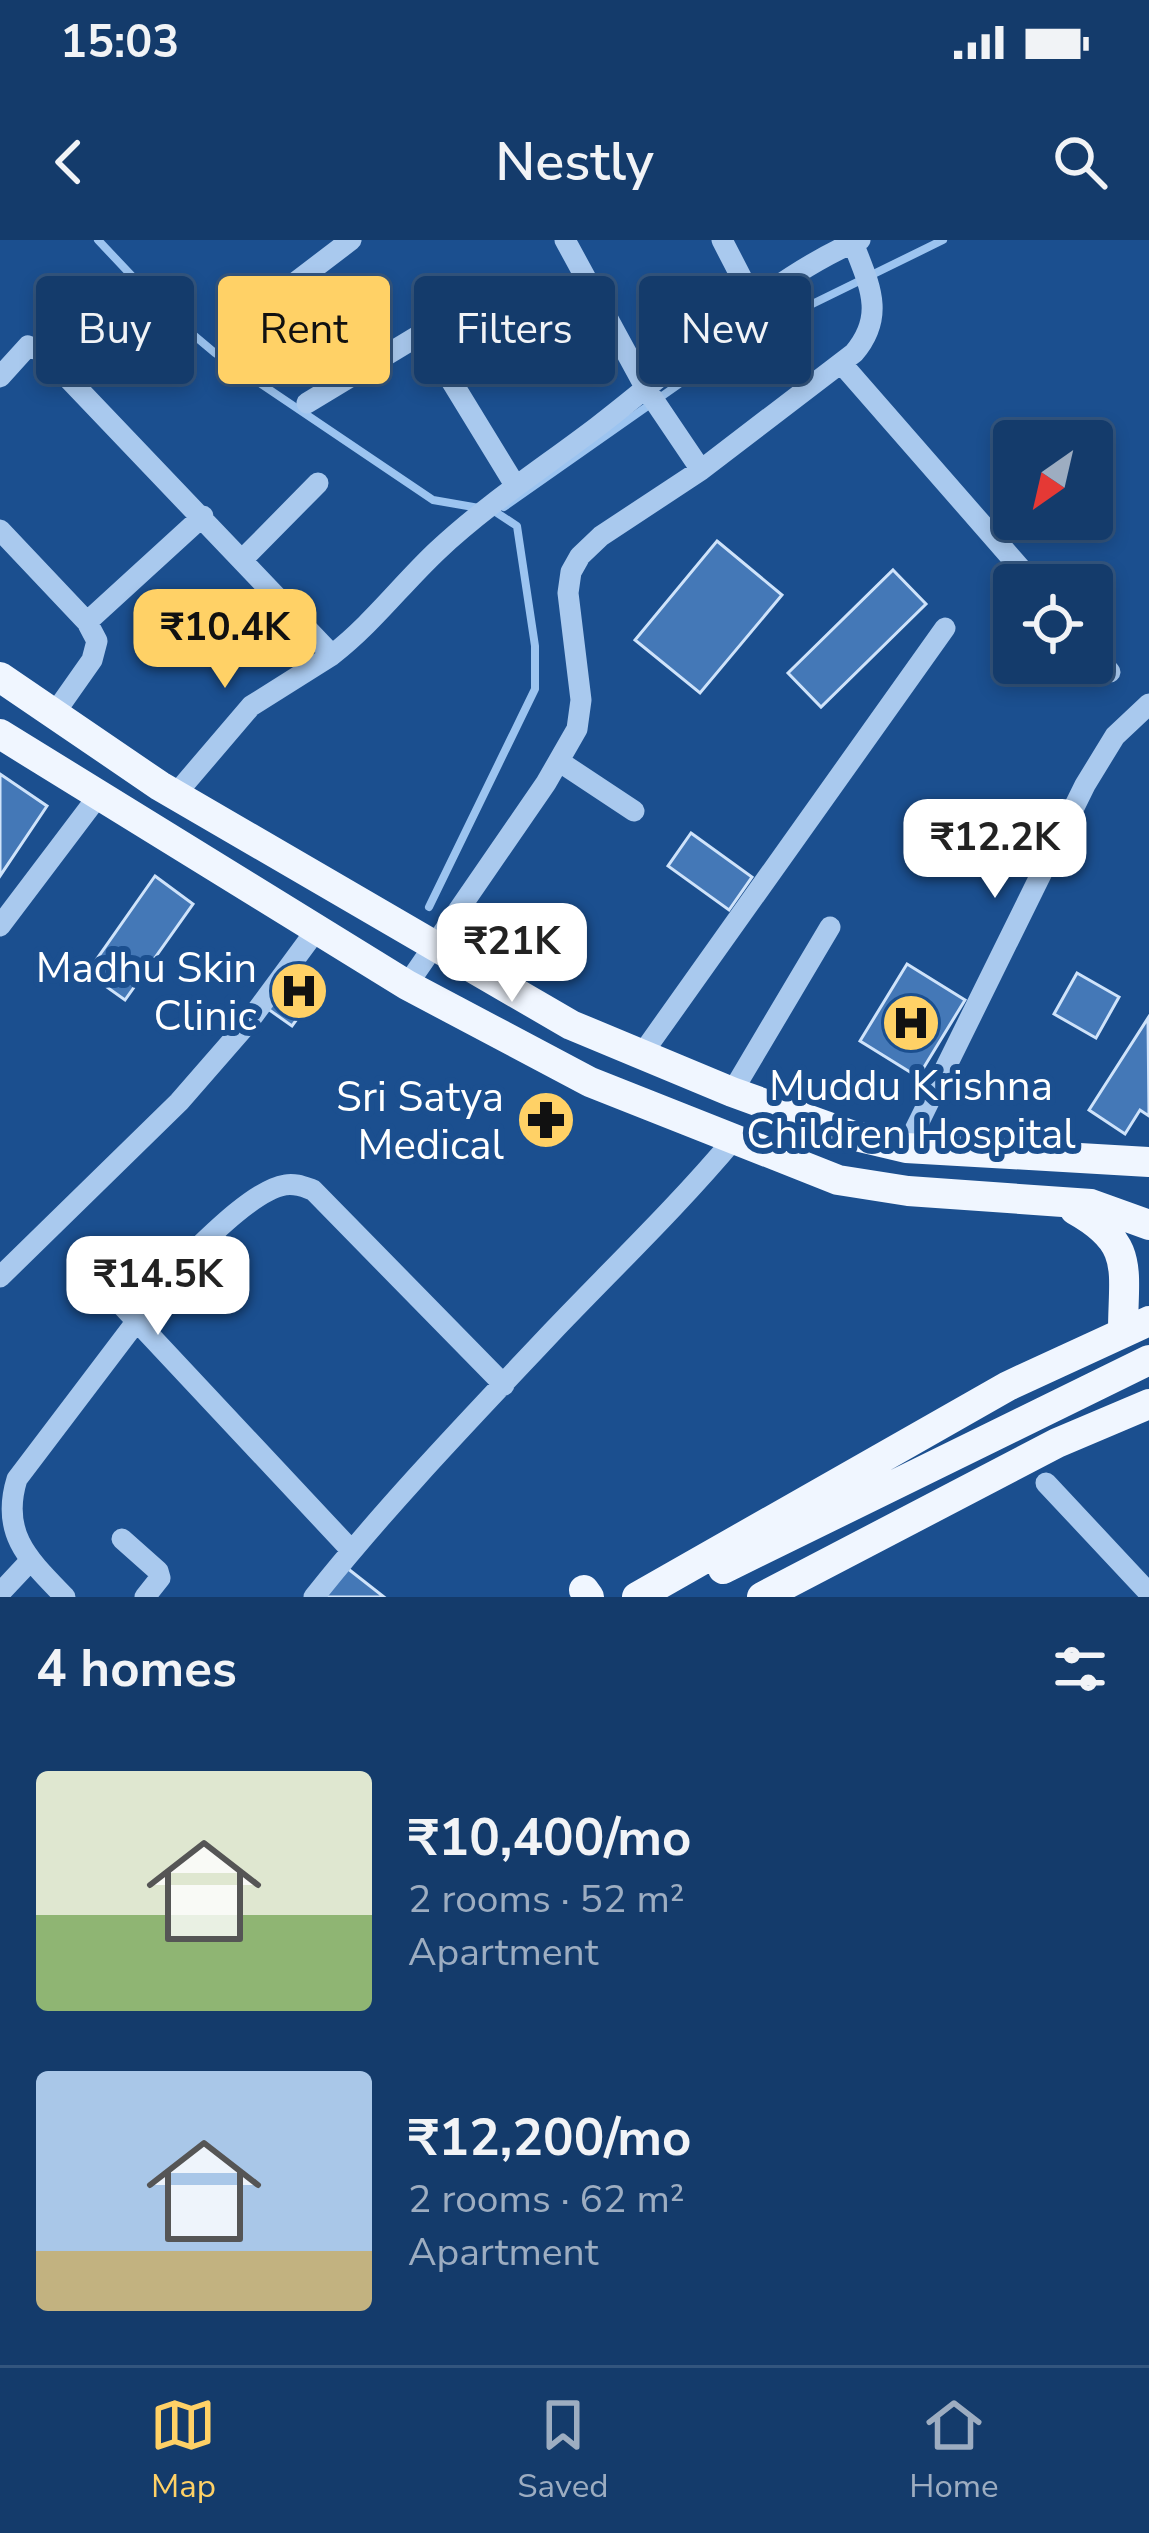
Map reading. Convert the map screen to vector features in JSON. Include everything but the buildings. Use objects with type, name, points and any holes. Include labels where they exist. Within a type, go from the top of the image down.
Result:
[{"type":"main road","points":[[0,676],[175,794],[571,1025],[851,1136],[906,1148],[1145,1163]]},
{"type":"main road","points":[[0,734],[407,985],[590,1082],[838,1180],[1091,1204],[1149,1226]]},
{"type":"main road","points":[[637,1597],[988,1397],[1136,1326],[1121,1250],[1108,1230],[1058,1200]]},
{"type":"main road","points":[[678,1597],[685,1588],[1149,1360]]},
{"type":"main road","points":[[762,1597],[1057,1443],[1149,1404]]},
{"type":"street","points":[[304,276],[351,240]]},
{"type":"street","points":[[565,240],[645,387],[701,470]]},
{"type":"street","points":[[722,240],[741,276]]},
{"type":"street","points":[[407,985],[560,762],[577,729],[581,700],[569,619],[571,572],[580,556],[701,470],[841,363],[867,337],[874,319],[855,241],[799,276]]},
{"type":"street","points":[[307,403],[414,338]]},
{"type":"street","points":[[0,377],[28,346],[43,352],[332,655]]},
{"type":"street","points":[[841,363],[1017,564]]},
{"type":"street","points":[[453,384],[515,484]]},
{"type":"street","points":[[175,794],[250,706],[332,655],[379,616],[432,555],[491,502],[649,384]]},
{"type":"street","points":[[243,560],[318,483]]},
{"type":"street","points":[[87,622],[202,516]]},
{"type":"street","points":[[0,530],[87,622],[97,641],[92,660],[54,714]]},
{"type":"street","points":[[642,1054],[945,628]]},
{"type":"street","points":[[906,1148],[1084,785],[1114,736],[1149,704]]},
{"type":"street","points":[[560,762],[634,811]]},
{"type":"street","points":[[0,926],[99,795]]},
{"type":"street","points":[[732,1092],[830,927]]},
{"type":"street","points":[[5,1262],[179,1102],[247,1024],[316,929]]},
{"type":"street","points":[[314,1597],[351,1550],[734,1138]]},
{"type":"street","points":[[65,1597],[17,1544],[8,1501],[17,1479],[136,1320],[205,1241],[264,1193],[281,1185],[314,1190],[504,1385]]},
{"type":"street","points":[[86,1267],[351,1550]]},
{"type":"street","points":[[1046,1483],[1149,1593]]},
{"type":"street","points":[[122,1539],[158,1571],[160,1578],[145,1597]]},
{"type":"street","points":[[0,1593],[31,1560]]},
{"type":"waterway","points":[[98,240],[165,311],[215,353],[433,500],[479,508]]},
{"type":"waterway","points":[[504,507],[749,335],[943,240]]},
{"type":"waterway","points":[[429,907],[535,689],[535,646],[517,526],[494,511]]},
{"type":"place","name":"Madhu Skin Clinic","points":[[299,991]]},
{"type":"place","name":"Muddu Krishna Children Hospital","points":[[911,1023]]},
{"type":"place","name":"Sri Satya Medical","points":[[546,1120]]}]
